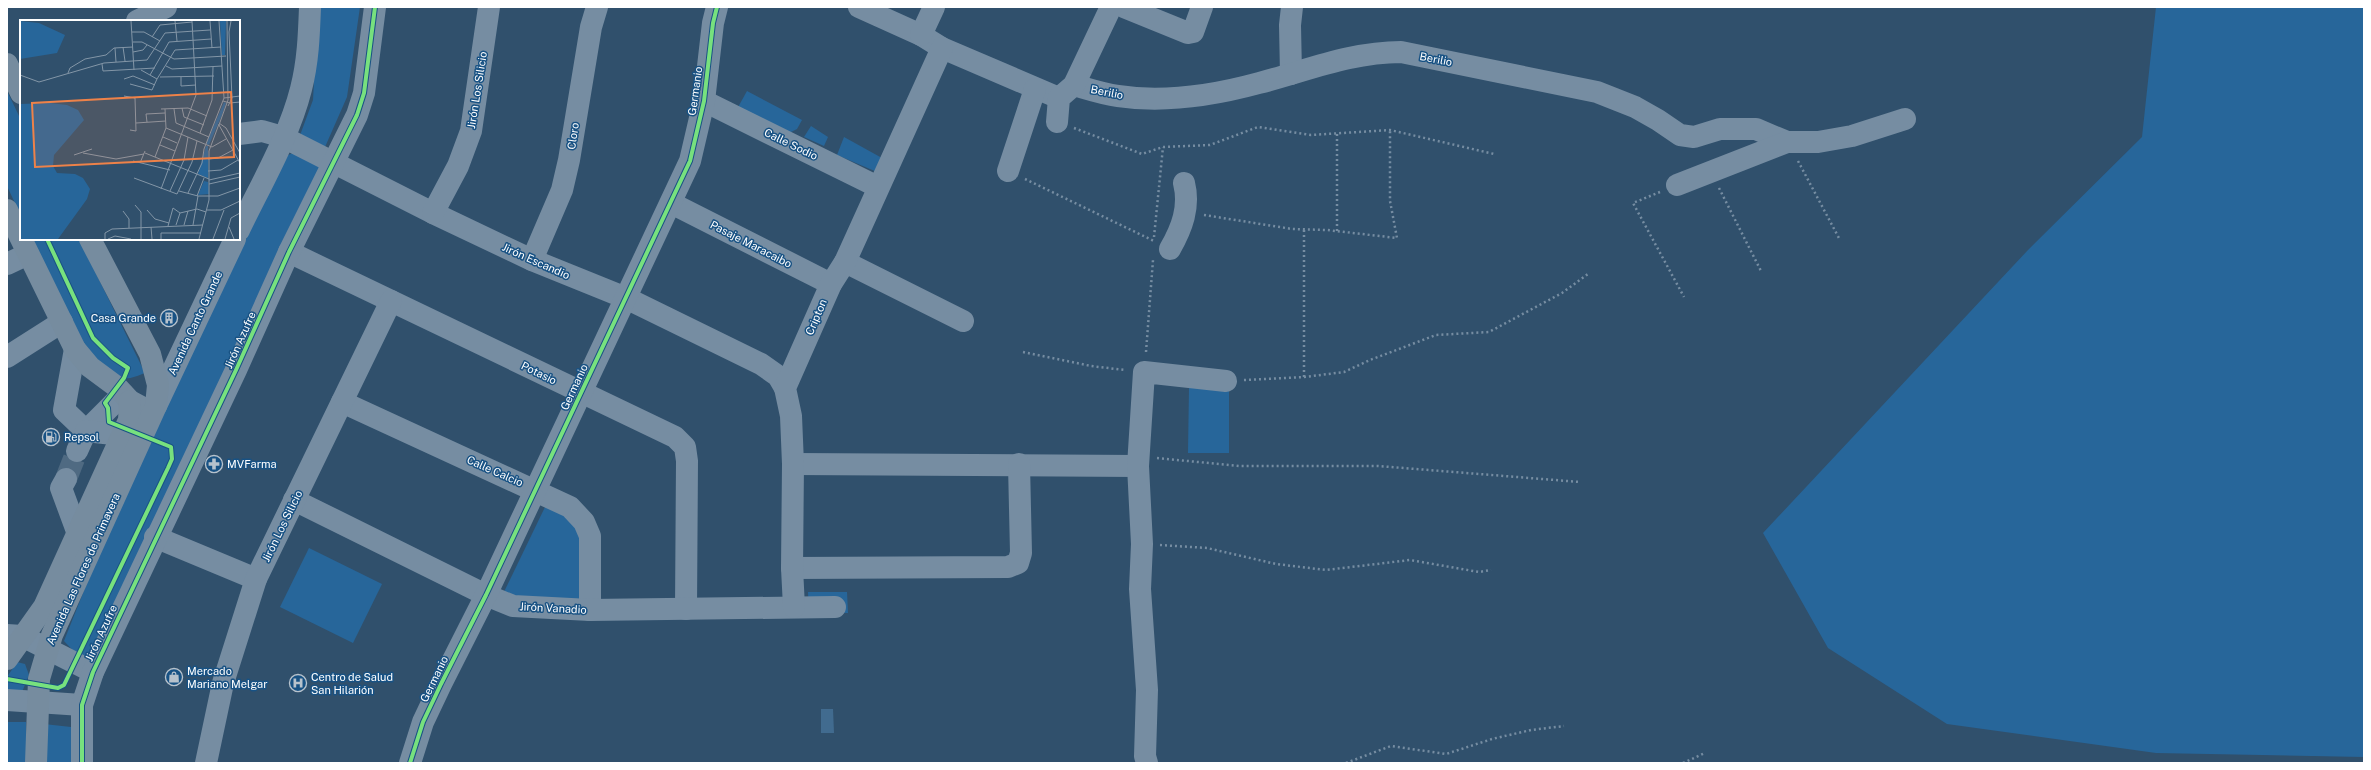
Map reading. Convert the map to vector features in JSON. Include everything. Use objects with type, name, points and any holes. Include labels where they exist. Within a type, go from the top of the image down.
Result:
[{"type":"main road","points":[[7,210],[20,237]]},
{"type":"main road","points":[[21,240],[75,349],[90,367],[141,407],[156,406]]},
{"type":"main road","name":"Avenida Las Flores de Primavera","points":[[36,763],[37,701],[39,679],[48,649],[156,406],[158,385],[150,354],[91,240]]},
{"type":"main road","name":"Avenida Las Flores de Primavera","points":[[7,659],[15,636],[44,607],[78,534],[129,420],[127,397]]},
{"type":"street","points":[[139,20],[166,7]]},
{"type":"street","points":[[240,228],[283,137],[301,90],[308,52],[310,7]]},
{"type":"street","name":"Jirón Azufre","points":[[82,763],[82,705],[93,672],[155,537],[236,370],[289,252],[357,115],[364,92],[375,7]]},
{"type":"street","name":"Jirón Los Silicio","points":[[433,213],[458,166],[471,131],[489,7]]},
{"type":"street","name":"Cloro","points":[[532,260],[562,190],[569,160],[591,26],[597,7]]},
{"type":"street","name":"Germanio","points":[[410,763],[423,722],[486,595],[690,161],[704,101],[710,43],[717,7]]},
{"type":"street","name":"Berilio","points":[[859,7],[921,35],[942,48],[1036,89],[1157,99],[1223,92],[1350,57],[1378,52],[1401,52],[1598,92],[1635,107],[1680,135],[1694,137],[1720,128],[1756,129],[1787,142]]},
{"type":"street","points":[[921,35],[934,7]]},
{"type":"street","points":[[1057,122],[1067,91],[1112,7]]},
{"type":"street","points":[[1124,7],[1188,33],[1193,32],[1202,7]]},
{"type":"street","points":[[1291,74],[1290,25],[1292,7]]},
{"type":"street","name":"Cripton","points":[[786,388],[831,284],[844,262],[942,48]]},
{"type":"street","points":[[1008,171],[1036,89]]},
{"type":"street","name":"Calle Sodio","points":[[704,101],[878,187]]},
{"type":"street","points":[[1677,185],[1711,173],[1760,151],[1787,142],[1818,142],[1852,136],[1905,119]]},
{"type":"street","name":"Jirón Escandio","points":[[240,134],[262,131],[283,137],[433,213],[532,260],[626,298],[761,364],[778,376],[786,388]]},
{"type":"street","points":[[1170,249],[1186,213],[1187,195],[1184,183]]},
{"type":"street","name":"Pasaje Maracaibo","points":[[671,203],[831,284]]},
{"type":"street","name":"Avenida Canto Grande","points":[[156,406],[235,240]]},
{"type":"street","name":"Potasio","points":[[289,252],[675,437],[685,447],[687,461],[686,609]]},
{"type":"street","points":[[7,264],[28,254]]},
{"type":"street","points":[[844,262],[963,321]]},
{"type":"street","name":"Jirón Los Silicio","points":[[206,763],[223,683],[256,579],[391,301]]},
{"type":"street","points":[[7,357],[62,322]]},
{"type":"street","points":[[75,349],[64,410],[81,441]]},
{"type":"street","points":[[1147,763],[1145,756],[1147,690],[1140,589],[1142,544],[1139,461],[1144,372],[1226,381]]},
{"type":"street","points":[[786,388],[791,416],[793,464],[792,568],[794,607]]},
{"type":"street","points":[[81,441],[127,397]]},
{"type":"street","name":"Calle Calcio","points":[[342,402],[570,507],[584,522],[590,536],[590,610]]},
{"type":"street","points":[[81,441],[122,435]]},
{"type":"street","points":[[793,464],[1019,464],[1139,461]]},
{"type":"street","points":[[792,568],[1008,567],[1018,563],[1021,553],[1019,464]]},
{"type":"street","points":[[66,478],[61,488],[78,534]]},
{"type":"street","name":"Jirón Vanadio","points":[[294,500],[486,595],[513,606],[590,610],[835,607]]},
{"type":"street","points":[[155,537],[256,579]]},
{"type":"street","points":[[15,636],[48,649],[93,672]]},
{"type":"street","points":[[7,700],[82,705]]},
{"type":"path","points":[[1057,122],[1142,154],[1163,147],[1210,145],[1258,127],[1311,135],[1390,130],[1494,154]]},
{"type":"path","points":[[1186,213],[1304,230],[1337,231],[1397,238],[1390,201],[1390,130]]},
{"type":"path","points":[[1337,134],[1337,231]]},
{"type":"path","points":[[1787,142],[1840,240]]},
{"type":"path","points":[[1008,171],[1170,249]]},
{"type":"path","points":[[1711,173],[1761,271]]},
{"type":"path","points":[[1677,185],[1633,203],[1684,297]]},
{"type":"path","points":[[1304,230],[1304,377]]},
{"type":"path","points":[[1226,381],[1304,377],[1344,372],[1370,360],[1436,335],[1489,332],[1562,293],[1588,274]]},
{"type":"path","points":[[1023,352],[1090,366],[1144,372]]},
{"type":"path","points":[[1139,461],[1239,466],[1378,466],[1580,482]]},
{"type":"path","points":[[1142,544],[1207,548],[1276,564],[1326,570],[1410,560],[1479,572],[1491,570]]},
{"type":"path","points":[[1346,763],[1391,746],[1446,754],[1492,739],[1531,730],[1564,726]]},
{"type":"path","points":[[1683,763],[1705,753]]},
{"type":"shaded area","points":[[318,7],[360,7],[347,97],[325,147],[299,138],[313,100]]},
{"type":"shaded area","points":[[2156,7],[2364,7],[2364,757],[2156,753],[1947,724],[1828,648],[1763,533],[2028,250],[2142,137]]},
{"type":"shaded area","points":[[7,91],[20,118],[20,214],[7,186]]},
{"type":"shaded area","points":[[747,91],[802,120],[797,129],[789,133],[737,109]]},
{"type":"shaded area","points":[[811,126],[828,137],[824,146],[804,137]]},
{"type":"shaded area","points":[[844,137],[882,158],[877,172],[837,155]]},
{"type":"shaded area","points":[[293,153],[322,167],[326,173],[90,653],[81,659],[64,641],[120,500],[286,156]]},
{"type":"shaded area","points":[[32,240],[79,240],[145,373],[135,377],[121,378],[105,368],[92,354],[80,336],[58,295]]},
{"type":"shaded area","points":[[1189,388],[1229,388],[1229,453],[1188,453]]},
{"type":"shaded area","points":[[546,505],[575,521],[582,532],[588,614],[503,594]]},
{"type":"shaded area","points":[[309,548],[382,584],[353,643],[280,607]]},
{"type":"shaded area","points":[[808,592],[847,592],[848,613],[809,612]]},
{"type":"shaded area","points":[[17,662],[25,664],[29,675],[22,692],[7,696],[7,677]]},
{"type":"shaded area","points":[[821,709],[833,709],[834,733],[821,733]]},
{"type":"shaded area","points":[[7,722],[26,722],[26,763],[7,763]]},
{"type":"shaded area","points":[[44,724],[71,727],[73,763],[45,763]]},
{"type":"tunnel","points":[[66,479],[77,451]]},
{"type":"cycle path","points":[[82,763],[82,705],[93,672],[236,370],[289,252],[357,115],[364,93],[375,7]]},
{"type":"cycle path","points":[[410,763],[423,722],[486,595],[690,161],[704,101],[713,23],[717,7]]},
{"type":"cycle path","points":[[7,679],[58,688],[64,685],[172,459],[171,447],[109,422],[108,408],[105,403],[124,378],[128,368],[113,358],[93,338],[47,240]]},
{"type":"place","name":"Casa Grande","points":[[169,318]]},
{"type":"place","name":"Repsol","points":[[51,437]]},
{"type":"place","name":"MVFarma","points":[[214,464]]},
{"type":"place","name":"Mercado Mariano Melgar","points":[[174,677]]},
{"type":"place","name":"Centro de Salud San Hilarión","points":[[298,683]]}]
